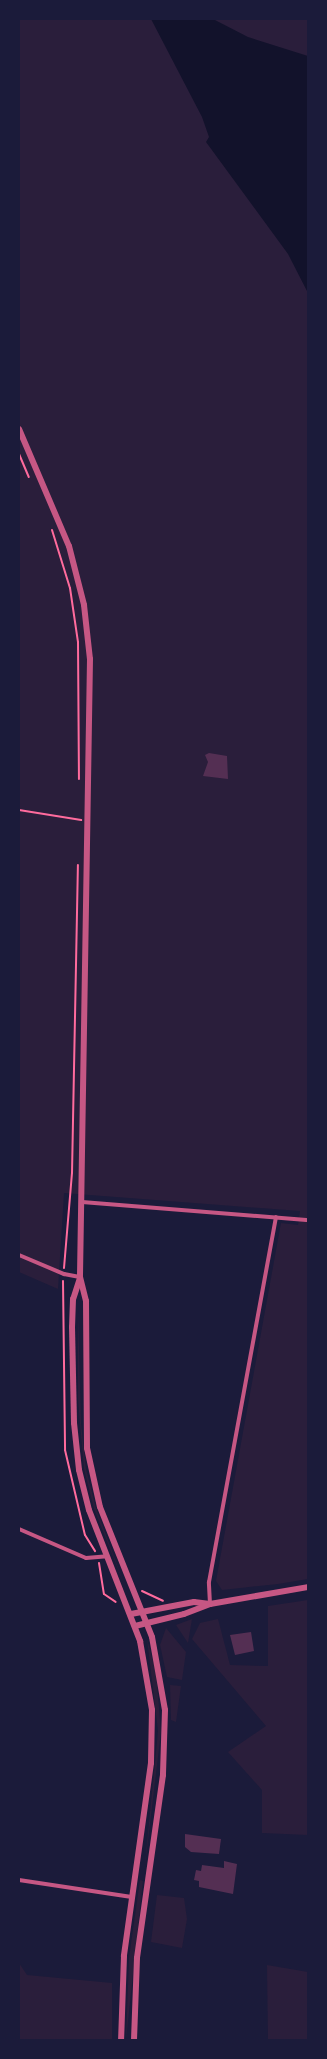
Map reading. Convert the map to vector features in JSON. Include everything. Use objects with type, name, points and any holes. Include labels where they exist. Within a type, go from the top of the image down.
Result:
[{"type":"street","points":[[19,429],[69,546],[84,605],[90,654],[80,1276],[72,1317],[75,1448],[89,1510],[135,1626],[150,1689],[153,1731],[122,1986],[121,2040]]},
{"type":"street","points":[[82,1202],[306,1220]]},
{"type":"street","points":[[210,1604],[209,1582],[276,1217]]},
{"type":"street","points":[[19,1255],[64,1274],[80,1276]]},
{"type":"street","points":[[80,1276],[86,1301],[85,1404],[90,1468],[106,1525],[147,1623],[160,1670],[166,1732],[137,1958],[134,2040]]},
{"type":"street","points":[[19,1529],[86,1558],[107,1556]]},
{"type":"street","points":[[135,1626],[210,1604],[308,1587]]},
{"type":"street","points":[[131,1614],[194,1602],[210,1604]]},
{"type":"street","points":[[19,1880],[132,1897]]},
{"type":"path","points":[[19,454],[33,484]]},
{"type":"path","points":[[51,527],[70,588],[78,642],[79,782]]},
{"type":"path","points":[[19,810],[82,820]]},
{"type":"path","points":[[78,812],[78,828]]},
{"type":"path","points":[[64,1274],[72,1173],[78,858]]},
{"type":"path","points":[[100,1567],[104,1594],[110,1601],[120,1601]]},
{"type":"path","points":[[139,1592],[160,1596],[163,1602]]},
{"type":"shaded area","points":[[19,19],[308,19],[308,1579],[222,1590],[216,1581],[281,1223],[298,1225],[300,1211],[64,1193],[58,1289],[19,1272]]},
{"type":"shaded area","points":[[151,19],[213,19],[248,37],[308,56],[308,293],[288,254],[206,142],[209,137],[202,117]]},
{"type":"shaded area","points":[[78,1309],[81,1423],[86,1469],[96,1508],[126,1589],[94,1509],[84,1469],[78,1400]]},
{"type":"shaded area","points":[[308,1600],[308,1835],[262,1833],[262,1790],[228,1752],[266,1726],[192,1639],[200,1623],[218,1619],[230,1665],[268,1666],[268,1606]]},
{"type":"shaded area","points":[[192,1619],[188,1643],[176,1625]]},
{"type":"shaded area","points":[[166,1628],[186,1652],[182,1680],[167,1677],[160,1645]]},
{"type":"shaded area","points":[[147,1639],[156,1671],[161,1732],[144,1874],[158,1731]]},
{"type":"shaded area","points":[[170,1685],[181,1686],[176,1722],[171,1720]]},
{"type":"shaded area","points":[[140,1880],[143,1881],[126,2040],[129,1958]]},
{"type":"shaded area","points":[[157,1895],[184,1898],[187,1919],[182,1948],[151,1942]]},
{"type":"shaded area","points":[[19,1963],[27,1975],[112,1983],[112,2040],[19,2040]]},
{"type":"shaded area","points":[[267,1965],[308,1972],[308,2040],[268,2040]]},
{"type":"building","points":[[209,753],[227,756],[228,779],[203,776],[208,762],[205,755]]},
{"type":"building","points":[[251,1632],[254,1651],[235,1655],[230,1635]]},
{"type":"building","points":[[185,1834],[221,1839],[219,1854],[191,1852],[185,1847]]},
{"type":"building","points":[[224,1861],[237,1864],[233,1894],[199,1887],[199,1881],[194,1880],[196,1870],[201,1871],[202,1865],[224,1868]]}]
